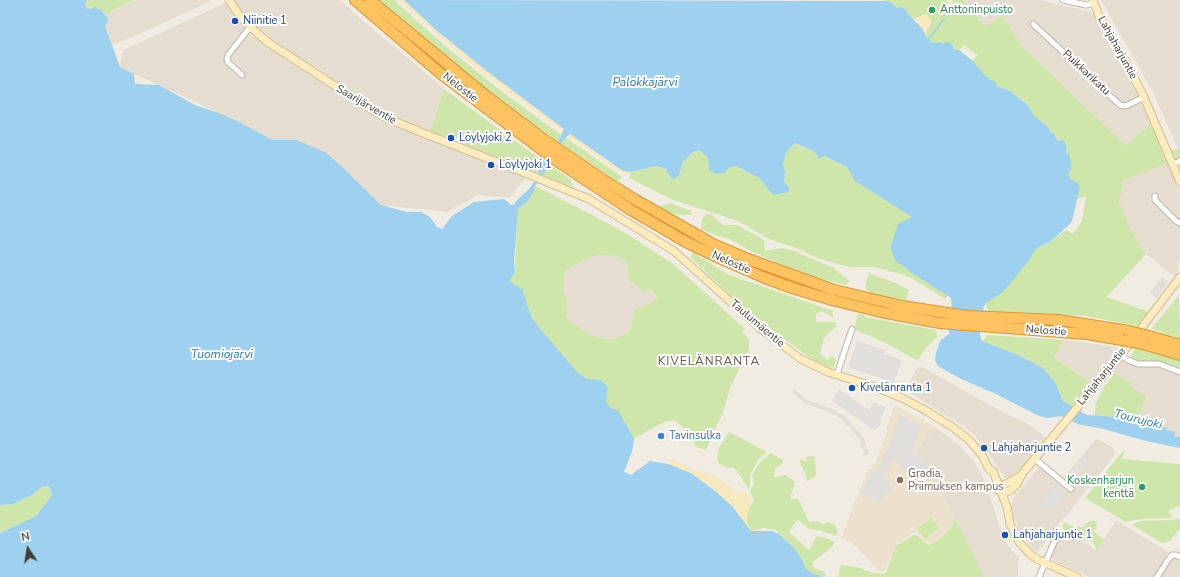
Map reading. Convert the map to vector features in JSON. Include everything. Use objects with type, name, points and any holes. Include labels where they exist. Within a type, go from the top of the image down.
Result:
[{"type":"highway","name":"Nelostie","points":[[355,0],[441,74],[552,149],[662,216],[713,244],[748,260],[834,290],[941,318]]},
{"type":"highway","name":"Nelostie","points":[[370,0],[485,96],[552,149],[554,159],[631,210],[719,258],[792,288],[863,309],[1088,334],[1122,340],[1146,340],[1180,345]]},
{"type":"highway","name":"Nelostie","points":[[989,323],[1059,320],[1129,331],[1180,355]]},
{"type":"main road","name":"Saarijärventie","points":[[229,0],[242,19],[266,41],[350,97],[384,117],[528,174]]},
{"type":"main road","name":"Lahjaharjuntie","points":[[1093,2],[1099,16],[1144,97],[1180,182]]},
{"type":"main road","name":"Taulumäentie","points":[[528,174],[589,199],[674,251],[779,343],[801,359],[828,372],[891,394],[925,410],[954,428],[969,440],[982,455],[1000,490],[1008,511],[1007,515],[1010,524],[1019,542],[1031,555],[1077,577]]},
{"type":"main road","name":"Lahjaharjuntie","points":[[1000,490],[1011,490],[1018,484],[1022,474],[1121,355],[1180,277]]},
{"type":"street","points":[[1063,0],[1086,5],[1093,2]]},
{"type":"street","name":"Puikkarikatu","points":[[1032,24],[1120,105],[1128,105],[1144,97]]},
{"type":"street","points":[[242,76],[228,62],[227,59],[228,55],[250,27]]},
{"type":"street","points":[[1173,164],[1180,161]]},
{"type":"street","points":[[1155,196],[1156,200],[1176,222],[1180,223]]},
{"type":"street","points":[[837,374],[852,329]]},
{"type":"street","points":[[1121,355],[1134,363],[1159,364],[1180,372]]},
{"type":"street","points":[[1035,459],[1071,489]]},
{"type":"street","points":[[1039,577],[1056,538],[1056,531]]},
{"type":"street","points":[[1157,577],[1172,555],[1178,556]]},
{"type":"shaded area","points":[[134,0],[211,1],[126,40],[111,45],[105,26],[108,21],[106,15],[109,12]]},
{"type":"shaded area","points":[[232,0],[340,0],[444,88],[430,131],[532,170],[510,198],[478,195],[447,212],[381,205],[296,140],[274,140],[120,67],[123,50]]},
{"type":"shaded area","points":[[963,0],[1041,0],[1090,12],[1101,23],[1119,54],[1140,97],[1151,124],[1125,145],[1022,46],[1002,15],[987,27]]},
{"type":"shaded area","points":[[1101,0],[1180,0],[1180,148],[1178,149],[1153,92]]},
{"type":"shaded area","points":[[1167,162],[1180,189],[1180,259],[1177,265],[1178,271],[1175,277],[1146,254],[1128,225],[1125,213],[1119,203],[1123,185],[1121,180]]},
{"type":"shaded area","points":[[600,255],[617,256],[626,261],[630,281],[650,289],[658,298],[647,305],[634,309],[631,327],[628,332],[619,338],[610,339],[596,337],[583,331],[565,317],[568,302],[563,290],[563,277],[569,268],[591,257]]},
{"type":"shaded area","points":[[1162,277],[1169,282],[1156,298],[1150,293]]},
{"type":"shaded area","points":[[1064,340],[1117,348],[1125,362],[1132,365],[1160,366],[1180,374],[1180,437],[1174,436],[1166,430],[1166,427],[1159,427],[1145,420],[1143,417],[1138,419],[1129,386],[1131,383],[1107,368],[1093,384],[1054,358]]},
{"type":"shaded area","points":[[857,341],[885,350],[884,354],[902,360],[894,383],[848,367]]},
{"type":"shaded area","points":[[922,367],[1004,413],[1021,420],[1048,438],[1027,463],[1012,476],[1005,478],[974,434],[905,390],[917,368]]},
{"type":"shaded area","points":[[839,389],[869,410],[873,402],[886,407],[881,418],[880,426],[874,430],[832,401]]},
{"type":"shaded area","points":[[795,390],[807,400],[835,410],[847,418],[863,437],[869,454],[865,455],[859,439],[844,421],[833,414],[805,403],[792,393]]},
{"type":"shaded area","name":"Gradia, Priimuksen kampus","points":[[895,405],[935,427],[916,452],[928,466],[955,518],[951,528],[938,540],[930,544],[916,531],[897,544],[884,572],[879,571],[852,542],[841,539],[868,469],[871,469],[873,463],[875,464],[888,430],[886,429]]},
{"type":"shaded area","points":[[901,415],[921,427],[912,449],[928,465],[934,477],[917,486],[899,463],[893,459],[890,468],[882,473],[893,489],[879,500],[862,493],[871,469],[878,471]]},
{"type":"shaded area","points":[[935,427],[960,446],[974,461],[985,481],[1002,534],[1009,547],[1019,559],[1018,577],[984,577],[928,466],[915,452]]},
{"type":"shaded area","points":[[1096,439],[1111,446],[1115,452],[1114,456],[1037,552],[1020,534],[1012,511],[1011,503],[1013,499],[1040,466],[1059,483]]},
{"type":"shaded area","points":[[1085,454],[1091,458],[1072,483],[1066,478]]},
{"type":"shaded area","points":[[1056,485],[1065,494],[1050,512],[1040,503]]},
{"type":"shaded area","points":[[1116,520],[1168,552],[1166,556],[1171,560],[1177,558],[1180,552],[1180,577],[1090,577],[1054,561],[1050,557],[1056,542],[1064,531],[1097,550]]},
{"type":"green space","points":[[87,0],[134,0],[109,12],[106,15],[95,7],[91,9],[86,8],[85,5]]},
{"type":"green space","points":[[379,0],[394,0],[443,44],[496,87],[622,177],[617,182],[544,132],[437,50]]},
{"type":"green space","points":[[883,0],[947,0],[948,4],[954,8],[952,0],[963,0],[987,27],[1002,15],[1022,46],[1125,145],[1151,124],[1164,153],[1180,148],[1180,158],[1122,181],[1123,185],[1119,203],[1125,213],[1128,225],[1146,254],[1107,297],[1149,312],[1138,326],[1085,316],[1021,312],[988,312],[985,303],[1038,247],[1050,242],[1066,230],[1073,234],[1082,221],[1086,196],[1077,199],[1080,187],[1070,178],[1068,174],[1066,151],[1048,127],[1033,116],[1028,104],[1010,91],[997,86],[986,78],[973,61],[977,55],[964,45],[959,50],[955,50],[952,44],[943,44],[941,42],[934,43],[928,40],[926,36],[927,29],[930,26],[926,14],[914,19],[907,13],[906,9],[900,7],[897,8]]},
{"type":"green space","points":[[444,89],[543,161],[537,174],[532,170],[468,146],[461,140],[430,131]]},
{"type":"green space","points":[[795,143],[847,167],[939,202],[937,289],[947,296],[945,299],[911,278],[901,274],[873,267],[850,267],[820,259],[796,248],[769,239],[738,221],[673,200],[629,178],[630,172],[656,166],[666,169],[670,177],[679,175],[683,162],[693,152],[698,150],[708,158],[709,170],[735,166],[759,178],[773,195],[789,188],[784,181],[785,172],[783,163],[786,153]]},
{"type":"green space","points":[[548,163],[570,179],[574,188],[541,175],[547,169]]},
{"type":"green space","points":[[535,186],[594,216],[627,234],[672,263],[745,329],[743,332],[750,341],[748,351],[730,388],[723,412],[706,450],[696,447],[691,434],[674,420],[662,423],[628,442],[513,319],[522,289],[509,281],[515,273],[517,215],[518,209],[528,201],[534,191]],"holes":[[[600,255],[617,256],[626,261],[630,281],[644,292],[650,289],[658,298],[647,305],[634,309],[631,327],[628,332],[619,338],[610,339],[596,337],[583,331],[566,317],[568,302],[563,290],[563,277],[569,268],[591,257]]]},
{"type":"green space","points":[[671,203],[691,211],[692,215],[668,214],[657,207]]},
{"type":"green space","points":[[707,214],[712,215],[723,225],[737,225],[764,240],[765,251],[783,248],[794,251],[834,268],[849,281],[846,285],[809,276],[780,265],[731,240],[701,230],[702,219]]},
{"type":"green space","points":[[693,252],[727,274],[833,311],[833,317],[821,311],[816,314],[816,322],[835,322],[837,326],[824,338],[820,353],[827,360],[832,356],[836,360],[833,367],[816,362],[765,325],[730,295],[691,258]]},
{"type":"green space","points":[[869,273],[896,283],[909,290],[906,300],[870,294],[865,288]]},
{"type":"green space","points":[[1179,295],[1180,339],[1151,329]]},
{"type":"green space","points":[[858,313],[865,315],[864,317],[936,330],[937,337],[925,349],[919,359],[916,360],[884,342],[856,330],[855,326]]},
{"type":"green space","points":[[988,335],[1064,340],[1054,358],[1093,384],[1073,407],[1063,401],[1055,382],[1043,368],[1018,355],[982,341]]},
{"type":"green space","points":[[1136,348],[1180,361],[1180,370],[1156,361],[1143,363],[1130,359]]},
{"type":"green space","points":[[1115,373],[1131,383],[1130,386],[1146,397],[1138,419],[1095,416],[1095,405],[1104,387]]},
{"type":"green space","points":[[729,432],[767,452],[759,459],[751,473],[749,490],[734,468],[728,468],[718,463],[717,457],[719,448]]},
{"type":"green space","name":"Koskenharjun kenttä","points":[[1125,450],[1122,459],[1180,464],[1180,506],[1169,511],[1172,518],[1142,519],[1126,522],[1085,498]]},
{"type":"green space","points":[[771,453],[783,460],[783,463],[775,468],[774,477],[786,475],[795,482],[790,500],[798,498],[809,522],[818,521],[823,524],[828,522],[835,525],[838,531],[836,536],[820,530],[809,529],[797,519],[789,532],[809,550],[817,536],[835,542],[832,547],[814,561],[812,567],[826,573],[826,577],[815,575],[806,569],[802,559],[794,548],[776,530],[764,528],[751,531],[746,520],[749,508],[754,499],[750,491],[754,483],[752,475],[761,461]]},
{"type":"green space","points":[[806,457],[815,457],[816,476],[807,481],[800,460],[807,462]]},
{"type":"green space","points":[[43,486],[49,487],[52,495],[36,516],[0,533],[0,505],[13,504],[32,495]]},
{"type":"green space","points":[[931,518],[939,528],[925,539],[917,529]]},
{"type":"green space","points":[[955,518],[984,577],[838,577],[841,565],[857,567],[873,573],[885,574],[896,546],[915,534],[930,546],[930,544],[938,540],[951,528]]},
{"type":"green space","points":[[1180,519],[1180,532],[1178,530],[1170,541],[1162,543],[1132,525],[1141,521]]},
{"type":"green space","points":[[1089,521],[1095,521],[1097,526],[1094,532],[1104,539],[1097,550],[1092,541],[1079,540],[1064,531],[1062,525],[1065,522],[1073,527],[1083,527]]},
{"type":"sand","points":[[398,0],[404,0],[436,30],[488,72],[565,129],[563,132],[465,59]]},
{"type":"sand","points":[[926,14],[932,20],[927,29],[926,36],[922,28],[914,19]]},
{"type":"sand","points":[[570,134],[623,171],[630,172],[625,175],[615,169],[567,136]]},
{"type":"sand","points":[[672,460],[675,460],[691,469],[718,477],[738,493],[744,492],[748,494],[751,501],[746,520],[751,531],[691,473],[668,464]]},
{"type":"water","name":"Tuomiojärvi","points":[[0,0],[87,0],[85,5],[86,8],[91,9],[95,7],[102,11],[107,17],[108,21],[105,26],[120,67],[134,74],[135,84],[159,85],[195,105],[237,121],[273,140],[296,140],[325,152],[381,205],[407,212],[422,212],[430,217],[437,227],[442,229],[452,216],[474,202],[504,199],[511,205],[514,204],[535,181],[542,162],[559,140],[564,129],[488,72],[436,30],[404,0],[889,1],[897,8],[900,7],[906,9],[907,13],[922,28],[928,40],[934,43],[941,42],[943,44],[948,41],[952,44],[955,50],[959,50],[973,61],[986,77],[995,81],[997,86],[1010,91],[1028,105],[1034,116],[1048,127],[1058,141],[1064,140],[1067,148],[1066,151],[1067,154],[1069,154],[1072,167],[1068,174],[1073,181],[1078,183],[1080,187],[1072,221],[1069,225],[1050,242],[1038,247],[1031,258],[1003,292],[986,303],[984,306],[980,335],[982,341],[1018,355],[1043,368],[1055,382],[1063,401],[1087,415],[1141,419],[1143,417],[1145,420],[1159,427],[1167,427],[1166,430],[1175,432],[1174,436],[1180,437],[1180,448],[1078,424],[1061,416],[1048,418],[1039,416],[994,393],[961,379],[938,366],[935,360],[940,341],[949,334],[952,309],[951,298],[896,261],[890,248],[898,224],[912,217],[855,181],[847,167],[824,156],[819,159],[815,152],[795,143],[786,153],[783,163],[785,172],[784,181],[789,188],[789,192],[773,195],[759,178],[736,166],[728,168],[724,173],[715,174],[709,170],[708,158],[699,150],[693,152],[683,162],[679,175],[675,179],[670,177],[666,169],[656,166],[630,172],[623,171],[570,134],[565,138],[548,161],[547,169],[535,186],[534,191],[528,201],[518,209],[514,261],[515,273],[509,281],[522,289],[532,319],[577,372],[587,379],[601,380],[608,388],[606,402],[612,409],[618,410],[634,439],[632,452],[624,472],[631,475],[650,461],[668,464],[691,473],[732,506],[751,531],[772,531],[779,534],[794,548],[802,559],[806,569],[815,575],[824,577],[0,577],[0,533],[36,516],[52,495],[49,487],[43,486],[32,495],[13,504],[0,505]]},
{"type":"waterway","points":[[928,40],[944,19]]},
{"type":"place","name":"Anttoninpuisto","points":[[932,10]]},
{"type":"place","name":"Niinitie 1","points":[[235,21]]},
{"type":"place","name":"Löylyjoki 2","points":[[451,138]]},
{"type":"place","name":"Löylyjoki 1","points":[[491,165]]},
{"type":"place","name":"Kivelänranta 1","points":[[852,388]]},
{"type":"place","name":"Tavinsulka","points":[[661,436]]},
{"type":"place","name":"Lahjaharjuntie 2","points":[[984,448]]},
{"type":"place","name":"Gradia, Priimuksen kampus","points":[[900,480]]},
{"type":"place","name":"Koskenharjun kenttä","points":[[1142,487]]},
{"type":"place","name":"Lahjaharjuntie 1","points":[[1005,535]]},
{"type":"district","name":"KIVELÄNRANTA","points":[[709,362]]},
{"type":"water label","name":"Palokkajärvi","points":[[645,83]]},
{"type":"water label","name":"Tourujoki","points":[[1138,420]]}]
